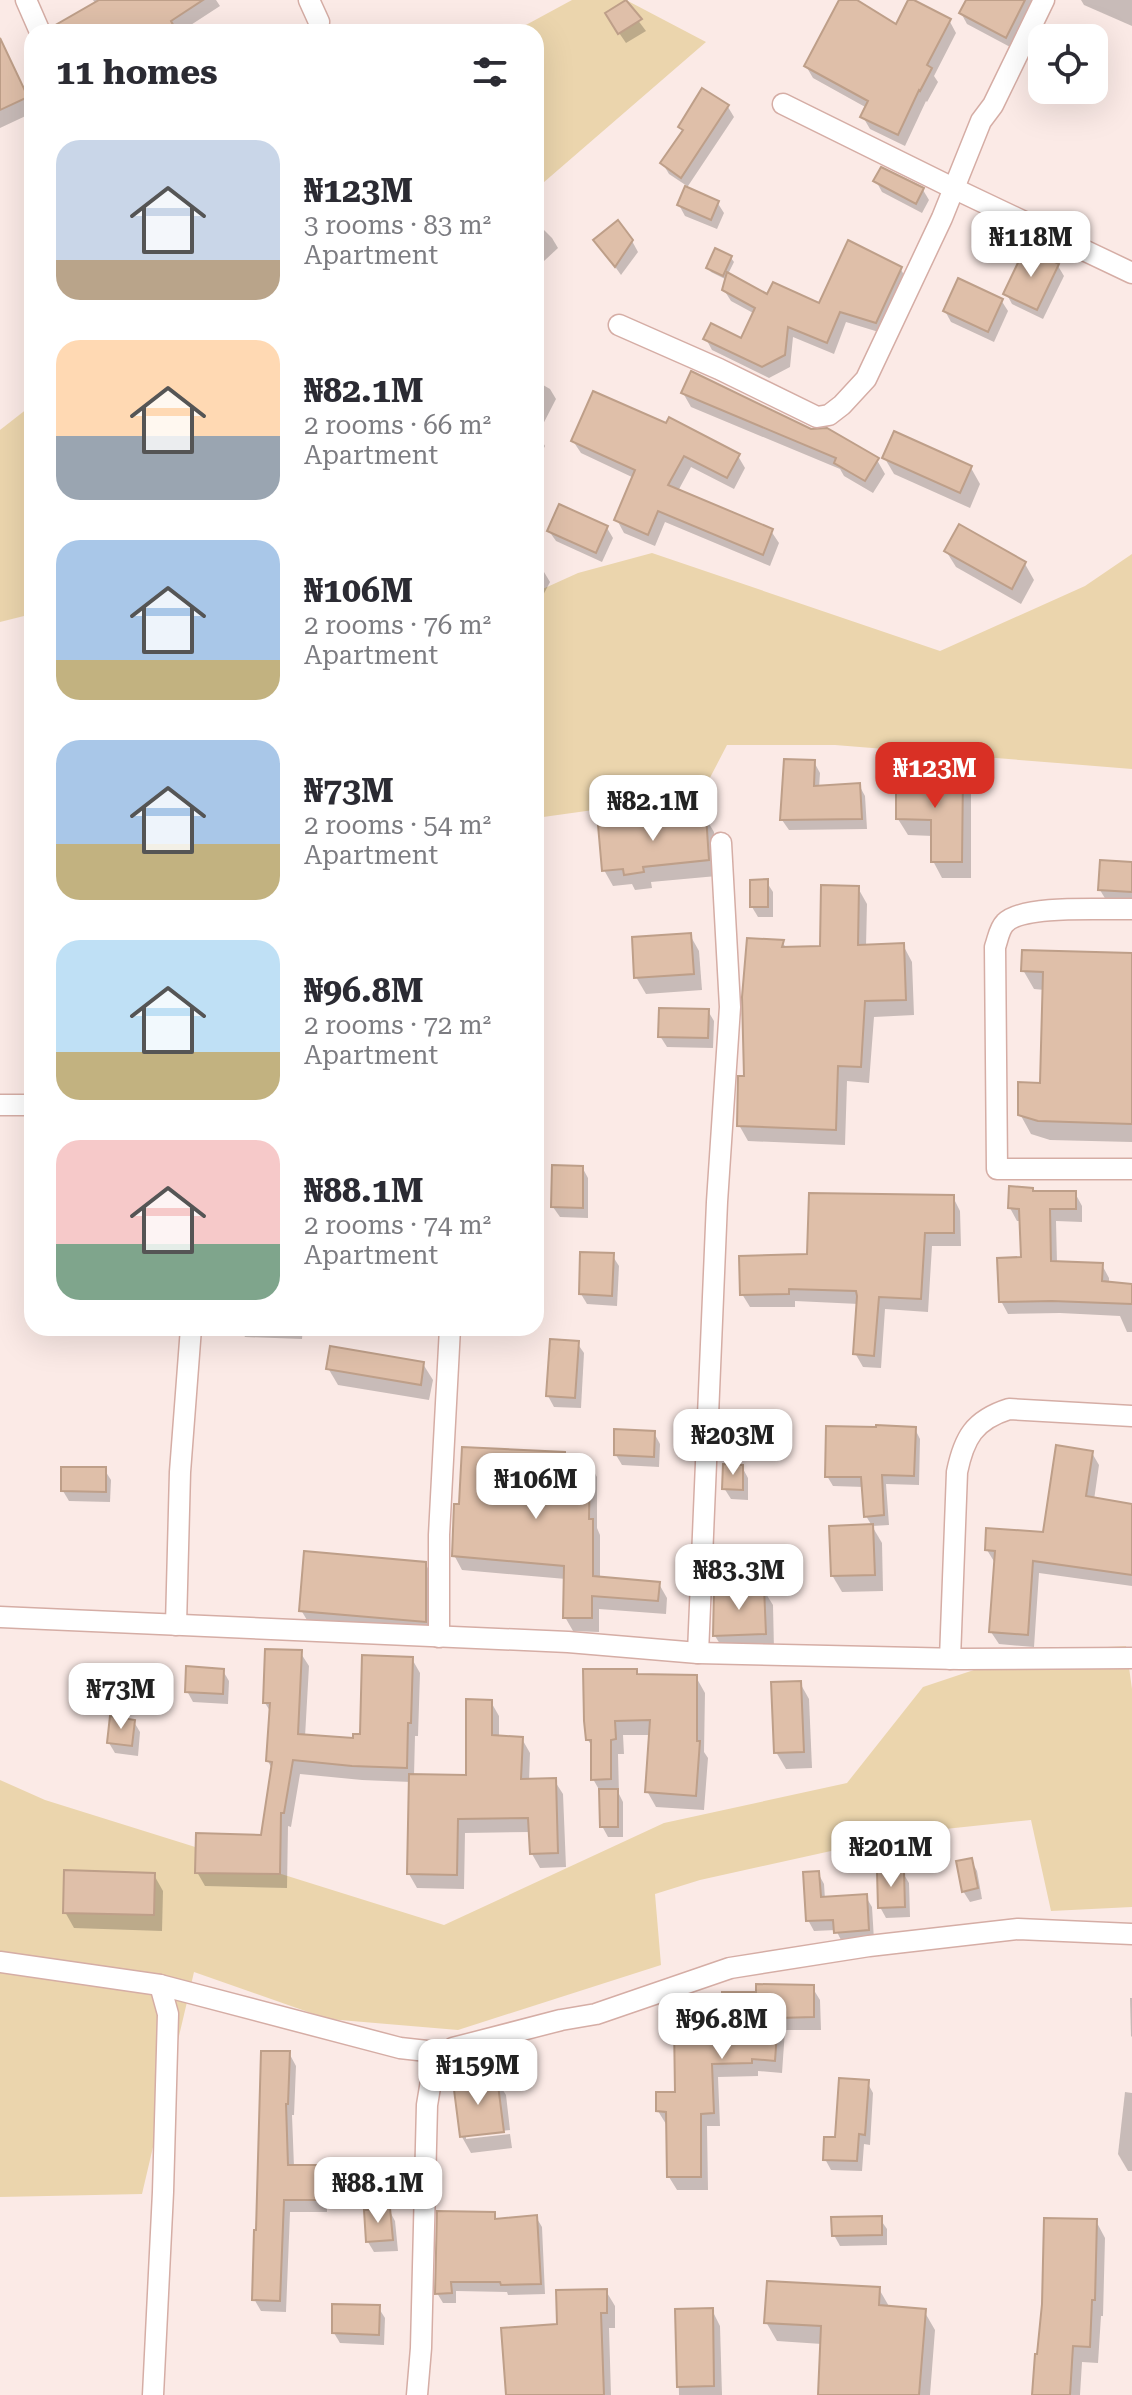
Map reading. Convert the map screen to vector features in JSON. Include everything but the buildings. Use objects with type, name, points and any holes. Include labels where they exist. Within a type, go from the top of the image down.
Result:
[{"type":"street","points":[[26,0],[36,24]]},
{"type":"street","points":[[309,0],[319,22]]},
{"type":"street","points":[[619,325],[817,417],[829,415],[866,379],[942,218],[981,121],[993,105],[1044,0]]},
{"type":"street","points":[[783,104],[1132,273]]},
{"type":"street","points":[[942,218],[973,198]]},
{"type":"street","points":[[698,1653],[717,1202],[730,1007],[721,843]]},
{"type":"street","points":[[1132,909],[1045,910],[1015,916],[1001,928],[995,947],[997,1169],[1132,1169]]},
{"type":"street","points":[[0,1105],[24,1105]]},
{"type":"street","points":[[176,1625],[180,1472],[190,1336]]},
{"type":"street","points":[[439,1637],[439,1535],[450,1336]]},
{"type":"street","points":[[950,1659],[957,1472],[963,1446],[976,1428],[993,1414],[1009,1409],[1132,1416]]},
{"type":"street","points":[[0,1617],[568,1642],[698,1653],[950,1659],[1132,1658]]},
{"type":"street","points":[[417,2395],[427,2105],[433,2069],[445,2053],[453,2048],[561,2020],[596,2014],[730,1968],[869,1946],[1018,1929],[1132,1934]]},
{"type":"street","points":[[0,1962],[160,1985],[400,2048],[445,2053]]},
{"type":"street","points":[[153,2395],[168,2014],[160,1985]]},
{"type":"street","points":[[168,2014],[184,1992]]},
{"type":"shaded area","points":[[572,0],[626,0],[706,42],[544,182],[544,24],[528,24]]},
{"type":"shaded area","points":[[24,411],[24,616],[0,622],[0,430]]},
{"type":"shaded area","points":[[652,553],[940,651],[1085,586],[1132,554],[1132,769],[835,745],[727,745],[701,795],[544,817],[544,588],[578,573]]},
{"type":"shaded area","points":[[1126,1646],[1132,1689],[1132,1907],[1051,1911],[1031,1820],[917,1832],[700,1880],[655,1894],[661,1965],[458,2030],[328,2019],[194,1972],[142,2194],[0,2197],[0,1780],[45,1800],[444,1925],[664,1823],[847,1783],[923,1687],[1031,1651]]}]
